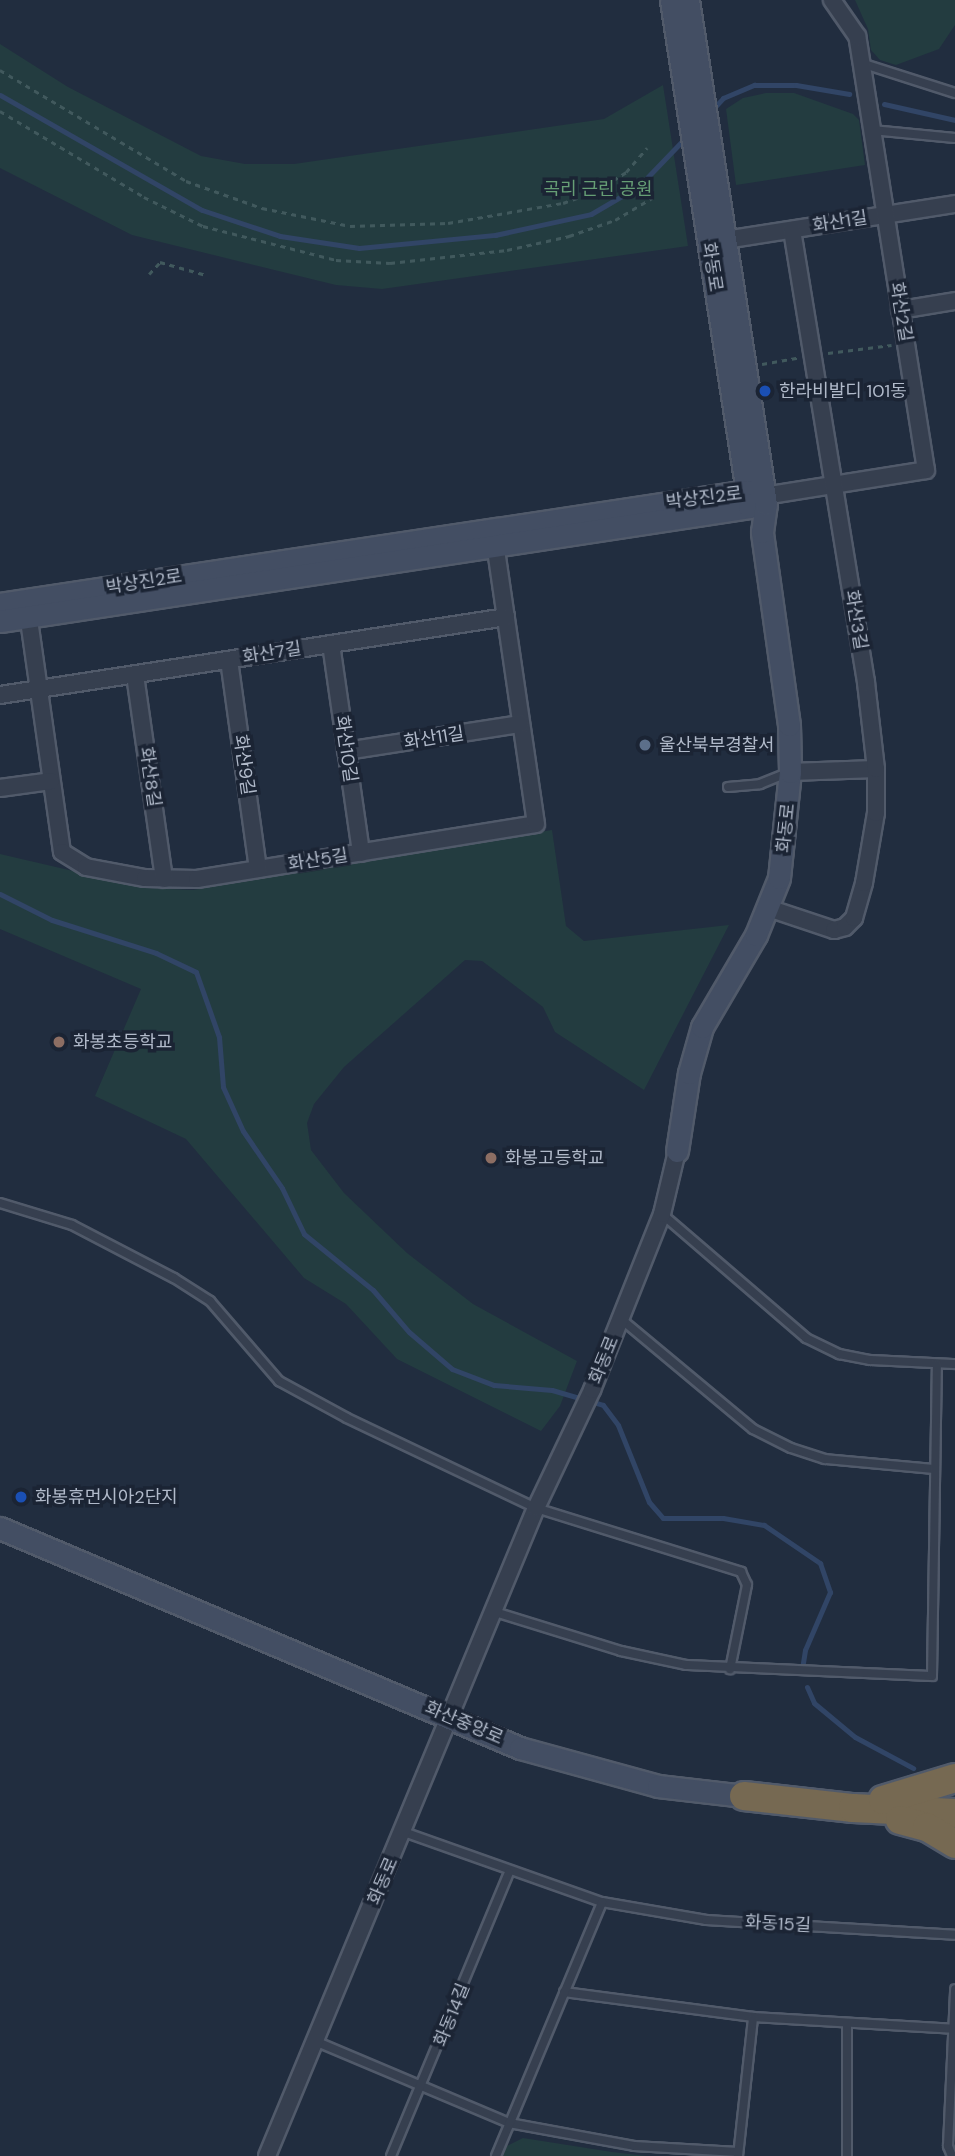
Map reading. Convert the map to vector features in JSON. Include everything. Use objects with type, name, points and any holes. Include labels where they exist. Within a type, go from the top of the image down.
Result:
[{"type":"highway","points":[[853,1808],[955,1778]]},
{"type":"highway","name":"화산중앙로","points":[[744,1796],[853,1808],[955,1813]]},
{"type":"highway","points":[[853,1808],[927,1827],[955,1844]]},
{"type":"street","name":"화동로","points":[[671,0],[697,112]]},
{"type":"street","name":"화동로","points":[[267,2156],[404,1832],[536,1508],[584,1410],[621,1319],[662,1214],[677,1151],[689,1073],[702,1027],[768,908],[787,835],[789,725],[697,112],[688,0]]},
{"type":"street","name":"화산2길","points":[[753,498],[926,470],[861,63],[851,22],[832,0]]},
{"type":"street","name":"화동로","points":[[702,145],[725,240],[753,498]]},
{"type":"street","name":"화산1길","points":[[725,240],[955,204]]},
{"type":"street","name":"화산3길","points":[[768,908],[834,930],[854,918],[872,848],[876,769],[834,485],[792,230]]},
{"type":"street","points":[[900,310],[955,301]]},
{"type":"street","name":"박상진2로","points":[[0,621],[27,608],[753,498]]},
{"type":"street","name":"화산5길","points":[[27,608],[62,852],[67,859],[86,867],[164,879],[197,879],[536,824],[494,537]]},
{"type":"street","name":"박상진2로","points":[[0,604],[27,608]]},
{"type":"street","name":"화산7길","points":[[0,695],[506,617]]},
{"type":"street","name":"화산10길","points":[[331,644],[361,853]]},
{"type":"street","name":"화산9길","points":[[229,660],[258,869]]},
{"type":"street","name":"화산8길","points":[[135,674],[164,879]]},
{"type":"street","name":"화산11길","points":[[346,751],[522,724]]},
{"type":"street","points":[[790,772],[876,769]]},
{"type":"street","points":[[0,788],[51,780]]},
{"type":"street","name":"화산중앙로","points":[[0,1528],[520,1748],[601,1774],[657,1786],[744,1796]]},
{"type":"lane","points":[[861,63],[955,93]]},
{"type":"lane","points":[[872,130],[955,138]]},
{"type":"lane","points":[[728,787],[760,784],[790,772]]},
{"type":"lane","points":[[0,1203],[72,1225],[174,1278],[209,1301],[279,1381],[536,1508],[741,1572],[747,1585],[730,1669]]},
{"type":"lane","points":[[662,1214],[806,1338],[860,1358],[955,1364]]},
{"type":"lane","points":[[621,1319],[753,1429],[791,1448],[825,1459],[933,1469]]},
{"type":"lane","points":[[495,1612],[621,1651],[730,1669],[932,1676],[933,1469],[937,1364]]},
{"type":"lane","name":"화동15길","points":[[404,1832],[509,1873],[602,1902],[706,1920],[955,1935]]},
{"type":"lane","name":"화동14길","points":[[391,2156],[423,2087],[509,1873]]},
{"type":"lane","points":[[495,2156],[602,1902]]},
{"type":"lane","points":[[952,2156],[948,2146],[955,1989]]},
{"type":"lane","points":[[564,1992],[753,2017],[953,2029]]},
{"type":"lane","points":[[315,2041],[509,2123],[634,2146],[738,2154],[753,2017]]},
{"type":"lane","points":[[847,2023],[847,2156]]},
{"type":"path","points":[[0,70],[186,181],[262,208],[350,226],[448,223],[563,203],[596,191],[626,172],[648,148]]},
{"type":"path","points":[[0,111],[144,197],[202,226],[336,260],[390,263],[508,250],[569,236],[615,219],[652,198]]},
{"type":"path","points":[[149,274],[160,262],[206,275]]},
{"type":"path","points":[[759,364],[906,343]]},
{"type":"green space","points":[[855,0],[955,0],[955,25],[939,49],[896,65],[880,60],[871,50],[868,29]]},
{"type":"green space","name":"곡리 근린 공원","points":[[0,44],[68,87],[201,156],[245,164],[294,164],[604,119],[663,85],[688,246],[382,289],[336,285],[132,235],[0,168]]},
{"type":"green space","points":[[766,93],[794,93],[853,114],[859,120],[865,165],[736,185],[726,109],[743,98]]},
{"type":"green space","points":[[552,830],[566,926],[584,941],[729,925],[644,1090],[555,1032],[543,1007],[482,961],[465,960],[344,1067],[314,1104],[307,1123],[311,1150],[344,1193],[407,1253],[473,1304],[577,1361],[560,1406],[541,1431],[397,1359],[346,1304],[304,1278],[186,1139],[95,1096],[141,989],[0,929],[0,854],[146,888],[193,890]]},
{"type":"green space","points":[[523,2138],[647,2156],[503,2156],[507,2146]]},
{"type":"waterway","points":[[711,111],[723,98],[754,85],[796,85],[849,94]]},
{"type":"waterway","points":[[0,95],[202,210],[280,236],[359,248],[495,235],[591,214],[639,186],[687,136]]},
{"type":"waterway","points":[[884,104],[955,120]]},
{"type":"waterway","points":[[0,894],[52,920],[156,953],[196,972],[219,1037],[223,1087],[243,1131],[282,1188],[304,1234],[373,1290],[409,1332],[452,1369],[494,1385],[552,1390],[603,1405],[618,1425],[649,1502],[663,1518],[723,1518],[764,1525],[820,1563],[830,1592],[805,1650],[802,1669]]},
{"type":"waterway","points":[[807,1687],[814,1703],[855,1737],[913,1768]]},
{"type":"place","name":"한라비발디 101동","points":[[765,391]]},
{"type":"place","name":"울산북부경찰서","points":[[645,745]]},
{"type":"place","name":"화봉초등학교","points":[[59,1042]]},
{"type":"place","name":"화봉고등학교","points":[[491,1158]]},
{"type":"place","name":"화봉휴먼시아2단지","points":[[21,1497]]}]
